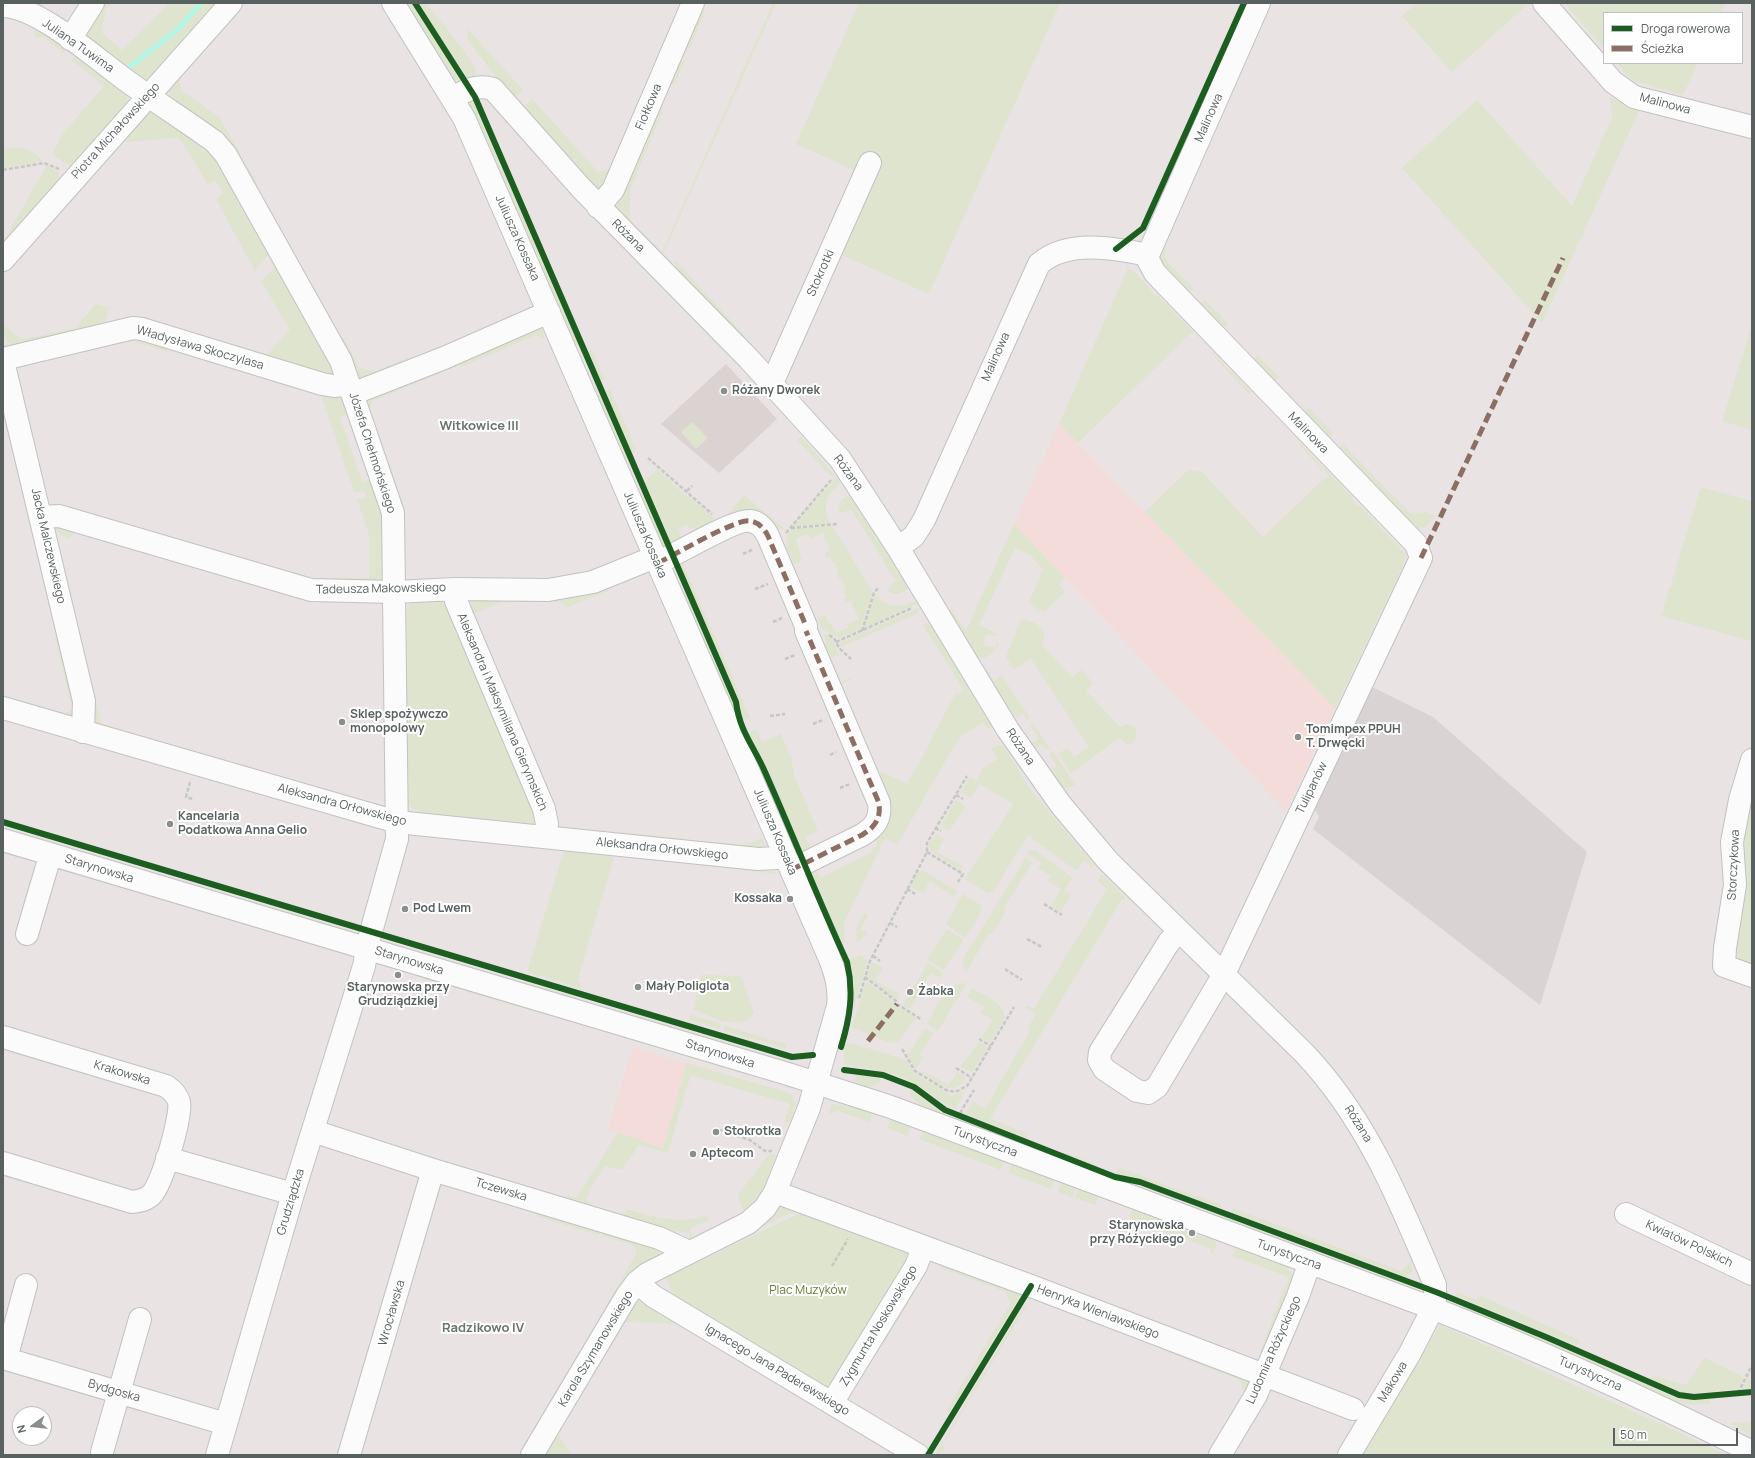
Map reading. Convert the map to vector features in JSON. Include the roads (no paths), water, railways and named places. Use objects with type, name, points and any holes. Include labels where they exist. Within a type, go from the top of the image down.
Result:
[{"type":"street","points":[[70,39],[93,3]]},
{"type":"street","name":"Piotra Michałowskiego","points":[[3,260],[231,3]]},
{"type":"street","name":"Juliusza Kossaka","points":[[393,3],[464,118],[837,976],[839,991],[838,1006],[816,1082]]},
{"type":"street","name":"Fiołkowa","points":[[598,207],[613,190],[693,3]]},
{"type":"street","name":"Malinowa","points":[[1258,3],[1148,255],[1148,260],[1155,273],[1416,544],[1421,558]]},
{"type":"street","name":"Malinowa","points":[[1544,3],[1613,82],[1634,97],[1752,127]]},
{"type":"street","name":"Juliana Tuwima","points":[[3,6],[21,8],[52,26],[148,96]]},
{"type":"street","name":"Różana","points":[[452,98],[473,88],[484,86],[493,89],[598,207],[772,383],[840,459],[898,548],[977,680],[1042,781],[1108,861],[1323,1073],[1356,1119],[1395,1191],[1435,1285],[1435,1300],[1432,1308]]},
{"type":"street","name":"Józefa Chełmońskiego","points":[[148,96],[215,142],[226,155],[341,361],[393,513],[397,839],[367,949]]},
{"type":"street","name":"Stokrotki","points":[[772,383],[870,163]]},
{"type":"street","name":"Malinowa","points":[[898,548],[914,536],[924,520],[1039,264],[1051,255],[1076,249],[1116,249],[1148,255]]},
{"type":"street","name":"Władysława Skoczylasa","points":[[3,360],[125,329],[138,328],[322,384],[351,389],[444,358],[549,312]]},
{"type":"street","name":"Jacka Malczewskiego","points":[[3,360],[84,701],[83,732]]},
{"type":"street","name":"Tadeusza Makowskiego","points":[[41,517],[59,516],[311,590],[395,592],[455,589],[561,588],[593,582],[656,560]]},
{"type":"street","points":[[656,560],[678,553],[742,522],[750,520],[764,529],[874,791],[881,813],[878,821],[871,829],[862,835],[788,862]]},
{"type":"street","name":"Tulipanów","points":[[1224,974],[1421,558]]},
{"type":"street","name":"Aleksandra i Maksymiliana Gierymskich","points":[[455,589],[456,601],[544,809],[547,824],[545,836]]},
{"type":"street","name":"Aleksandra Orłowskiego","points":[[3,708],[397,822],[758,859],[777,858],[788,862]]},
{"type":"street","name":"Storczykowa","points":[[1752,760],[1740,800],[1732,842],[1735,885],[1725,948],[1724,966],[1752,976]]},
{"type":"street","name":"Starynowska","points":[[3,840],[816,1082]]},
{"type":"street","points":[[27,934],[48,863]]},
{"type":"street","points":[[1179,931],[1169,942],[1100,1052],[1099,1060],[1104,1070],[1137,1092],[1148,1092],[1158,1087],[1224,974]]},
{"type":"street","name":"Grudziądzka","points":[[217,1455],[293,1194],[364,964],[367,949]]},
{"type":"street","name":"Krakowska","points":[[3,1037],[166,1086],[175,1093],[179,1102],[179,1113],[167,1158],[158,1183],[152,1194],[143,1200],[132,1202],[3,1163]]},
{"type":"street","name":"Karola Szymanowskiego","points":[[532,1455],[626,1296],[637,1282],[659,1267],[748,1223],[765,1208],[775,1192],[809,1108],[816,1082]]},
{"type":"street","name":"Turystyczna","points":[[816,1082],[888,1106],[1432,1308],[1520,1343],[1605,1380],[1752,1452]]},
{"type":"street","name":"Tczewska","points":[[313,1131],[434,1170],[659,1238],[689,1252]]},
{"type":"street","points":[[167,1158],[293,1194]]},
{"type":"street","name":"Wrocławska","points":[[349,1455],[434,1170]]},
{"type":"street","name":"Henryka Wieniawskiego","points":[[775,1192],[923,1248],[1031,1286],[1353,1409]]},
{"type":"street","name":"Kwiatów Polskich","points":[[1626,1214],[1752,1274]]},
{"type":"street","name":"Zygmunta Noskowskiego","points":[[832,1403],[916,1266],[923,1248]]},
{"type":"street","name":"Ludomira Różyckiego","points":[[1220,1455],[1266,1376],[1310,1262]]},
{"type":"street","name":"Ignacego Jana Paderewskiego","points":[[637,1282],[653,1296],[918,1455]]},
{"type":"street","points":[[4,1359],[26,1285]]},
{"type":"street","name":"Makowa","points":[[1349,1455],[1410,1353],[1432,1308]]},
{"type":"street","points":[[102,1452],[140,1319]]},
{"type":"street","name":"Bydgoska","points":[[4,1359],[226,1424]]},
{"type":"waterway","points":[[128,68],[177,30],[201,3]]},
{"type":"place","name":"Różany Dworek","points":[[724,391]]},
{"type":"place","name":"Sklep spożywczo monopolowy","points":[[342,722]]},
{"type":"place","name":"Tomimpex PPUH T. Drwęcki","points":[[1298,737]]},
{"type":"place","name":"Kancelaria Podatkowa Anna Gelio","points":[[170,824]]},
{"type":"place","name":"Kossaka","points":[[790,899]]},
{"type":"place","name":"Pod Lwem","points":[[405,909]]},
{"type":"place","name":"Starynowska przy Grudziądzkiej","points":[[398,975]]},
{"type":"place","name":"Mały Poliglota","points":[[638,987]]},
{"type":"place","name":"Żabka","points":[[910,992]]},
{"type":"place","name":"Stokrotka","points":[[716,1132]]},
{"type":"place","name":"Aptecom","points":[[693,1154]]},
{"type":"place","name":"Starynowska przy Różyckiego","points":[[1192,1233]]},
{"type":"district","name":"Witkowice III","points":[[479,426]]},
{"type":"district","name":"Radzikowo IV","points":[[483,1328]]},
{"type":"park label","name":"Plac Muzyków","points":[[808,1291]]}]
